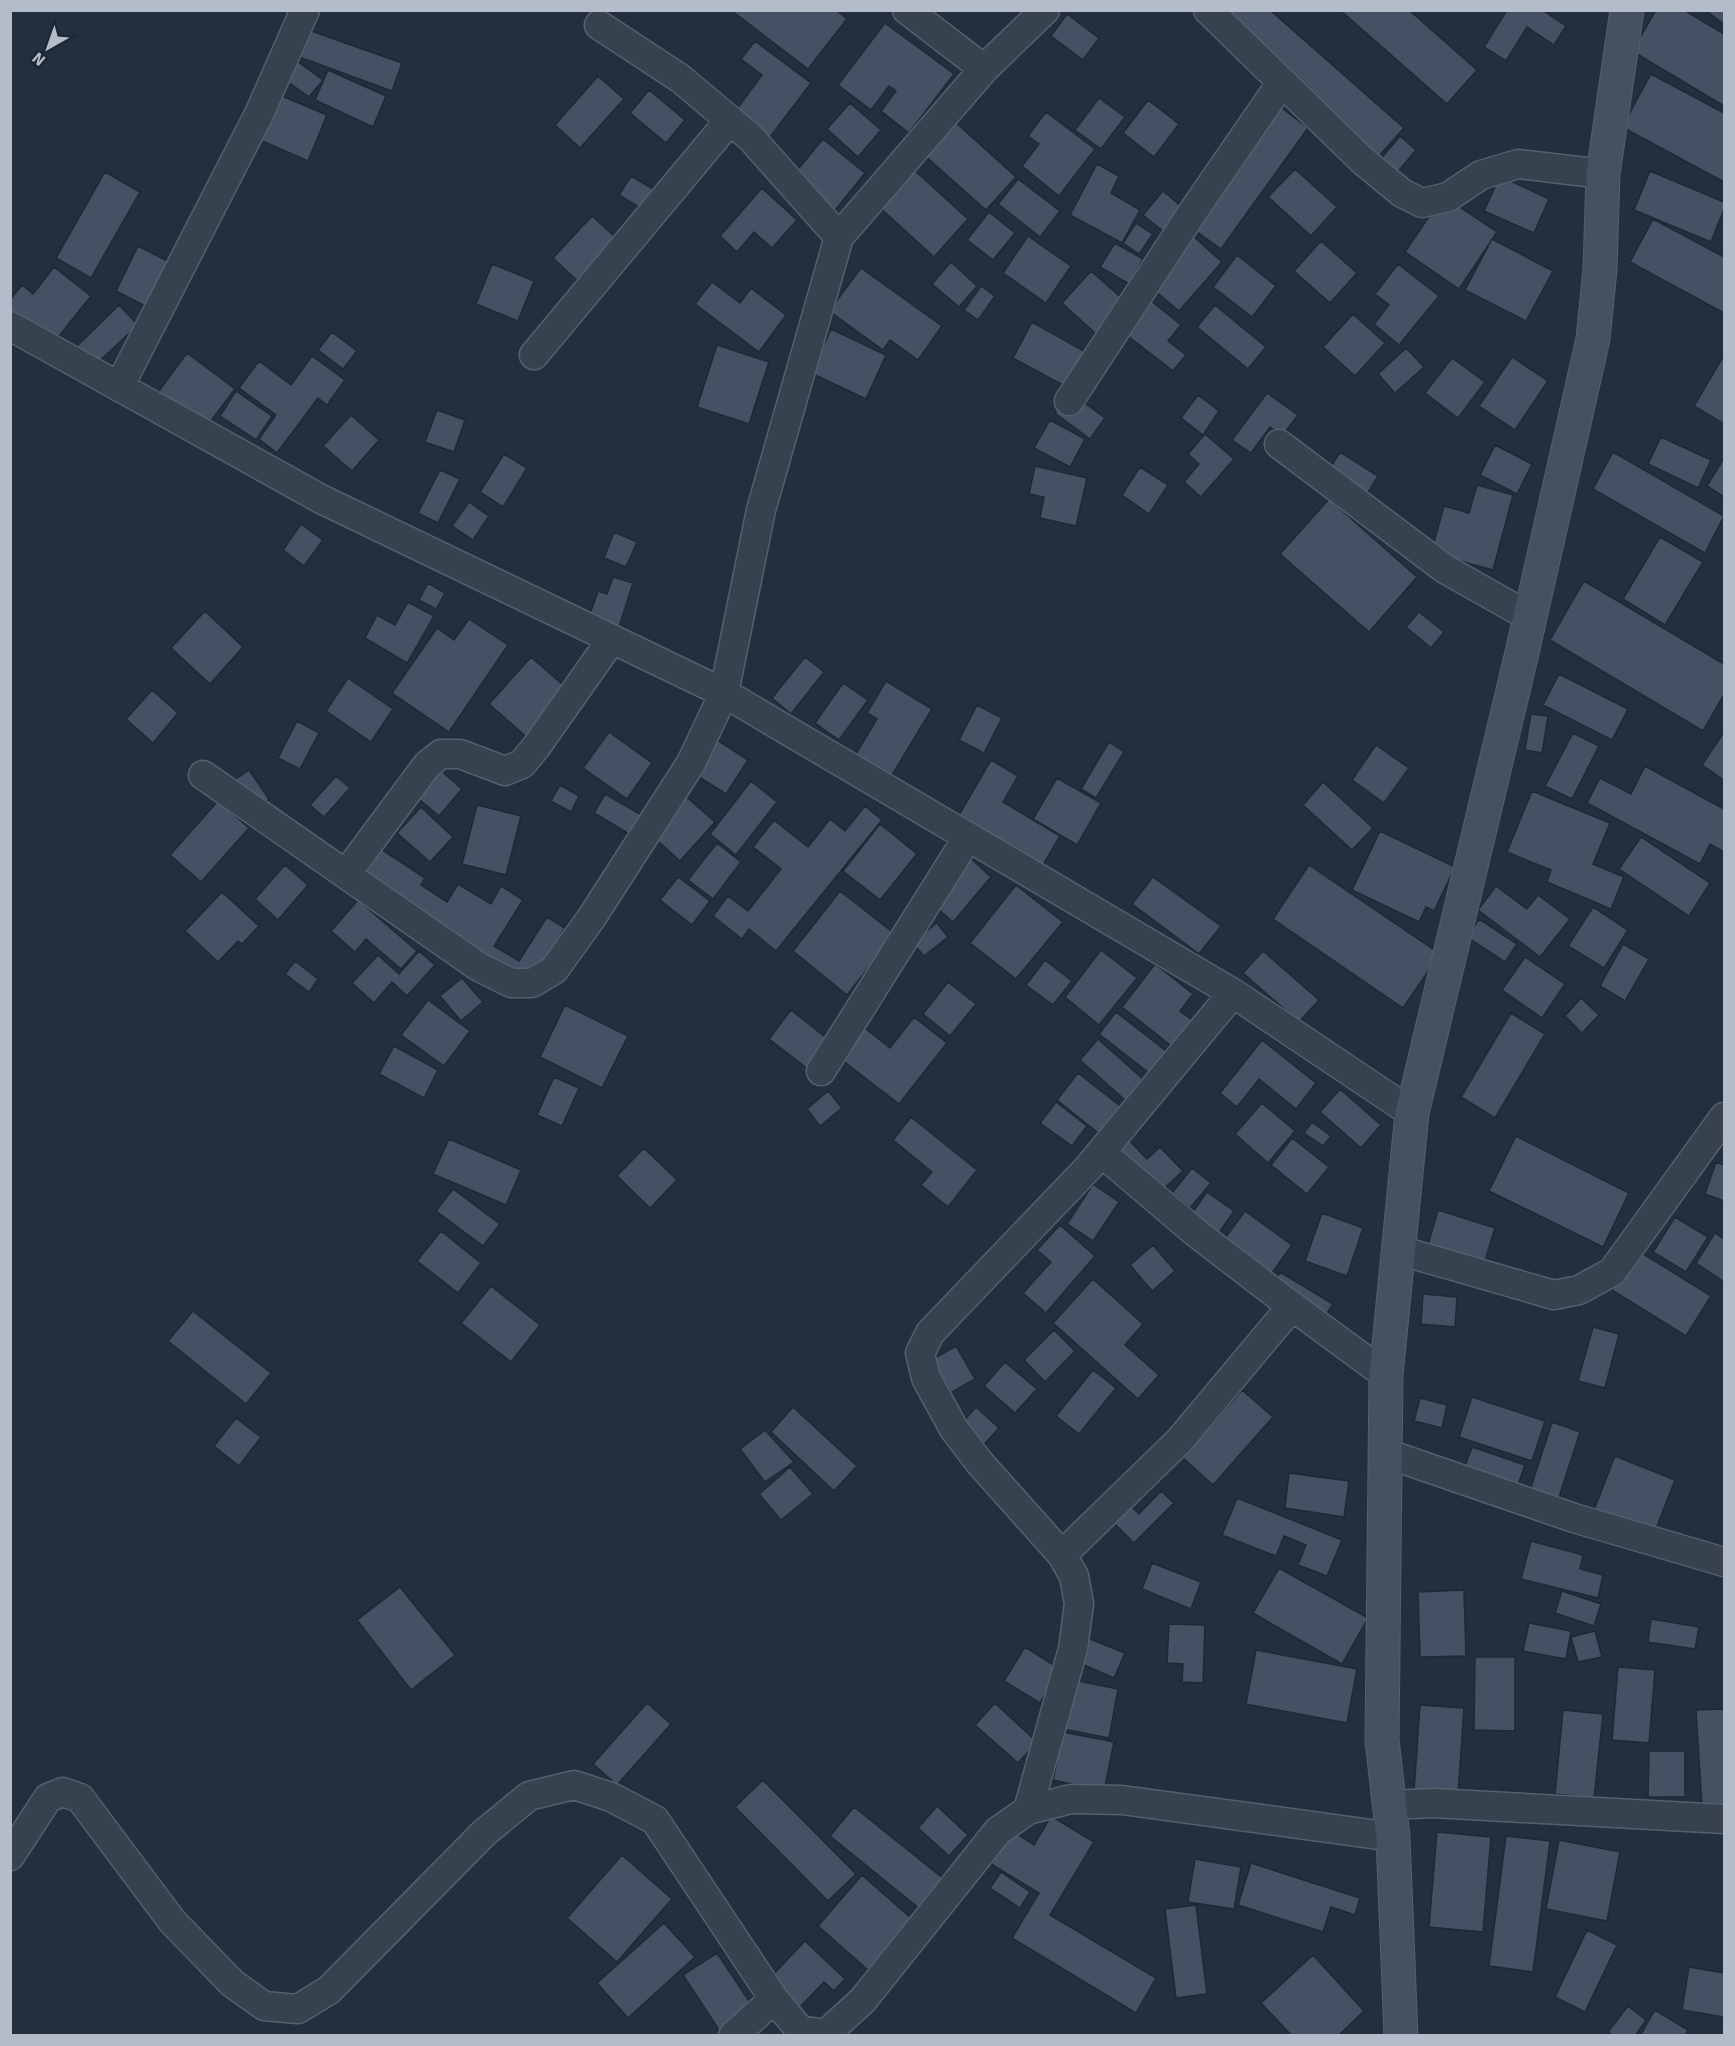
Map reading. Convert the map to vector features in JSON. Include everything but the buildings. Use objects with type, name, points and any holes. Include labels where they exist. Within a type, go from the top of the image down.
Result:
[{"type":"street","points":[[119,387],[259,114],[304,10]]},
{"type":"street","points":[[907,10],[984,69]]},
{"type":"street","points":[[203,774],[479,967],[511,983],[532,983],[554,970],[592,917],[691,763],[724,693],[761,510],[839,237],[984,69],[1045,10]]},
{"type":"street","points":[[1208,10],[1362,160],[1402,193],[1422,203],[1448,197],[1481,175],[1518,164],[1603,174]]},
{"type":"street","points":[[1401,2036],[1391,1821],[1382,1740],[1385,1453],[1386,1375],[1412,1113],[1530,617],[1593,339],[1600,269],[1603,174],[1627,10]]},
{"type":"street","points":[[599,25],[681,79],[751,138],[839,237]]},
{"type":"street","points":[[1069,401],[1196,207],[1282,82]]},
{"type":"street","points":[[534,355],[730,120]]},
{"type":"street","points":[[10,326],[321,499],[724,693],[1233,993],[1412,1113]]},
{"type":"street","points":[[1279,444],[1445,569],[1530,617]]},
{"type":"street","points":[[346,874],[427,765],[441,754],[460,754],[505,771],[522,764],[612,639]]},
{"type":"street","points":[[821,1071],[968,837]]},
{"type":"street","points":[[1028,1810],[1073,1649],[1079,1604],[1074,1576],[1062,1555],[979,1462],[954,1429],[926,1378],[920,1353],[930,1333],[1101,1152],[1233,993]]},
{"type":"street","points":[[1398,1250],[1554,1295],[1579,1290],[1612,1272],[1725,1117]]},
{"type":"street","points":[[1101,1152],[1195,1232],[1386,1375]]},
{"type":"street","points":[[1062,1555],[1180,1440],[1292,1306]]},
{"type":"street","points":[[1385,1453],[1574,1518],[1725,1562]]},
{"type":"street","points":[[10,1856],[48,1798],[63,1792],[80,1798],[172,1921],[232,1983],[264,2006],[298,2009],[329,1990],[484,1833],[529,1796],[574,1785],[611,1797],[655,1821],[774,1999],[801,2030],[826,2034],[863,2000],[998,1831],[1028,1810],[1071,1799],[1122,1800],[1391,1821],[1433,1803],[1725,1819]]},
{"type":"street","points":[[733,2036],[774,1999]]}]
